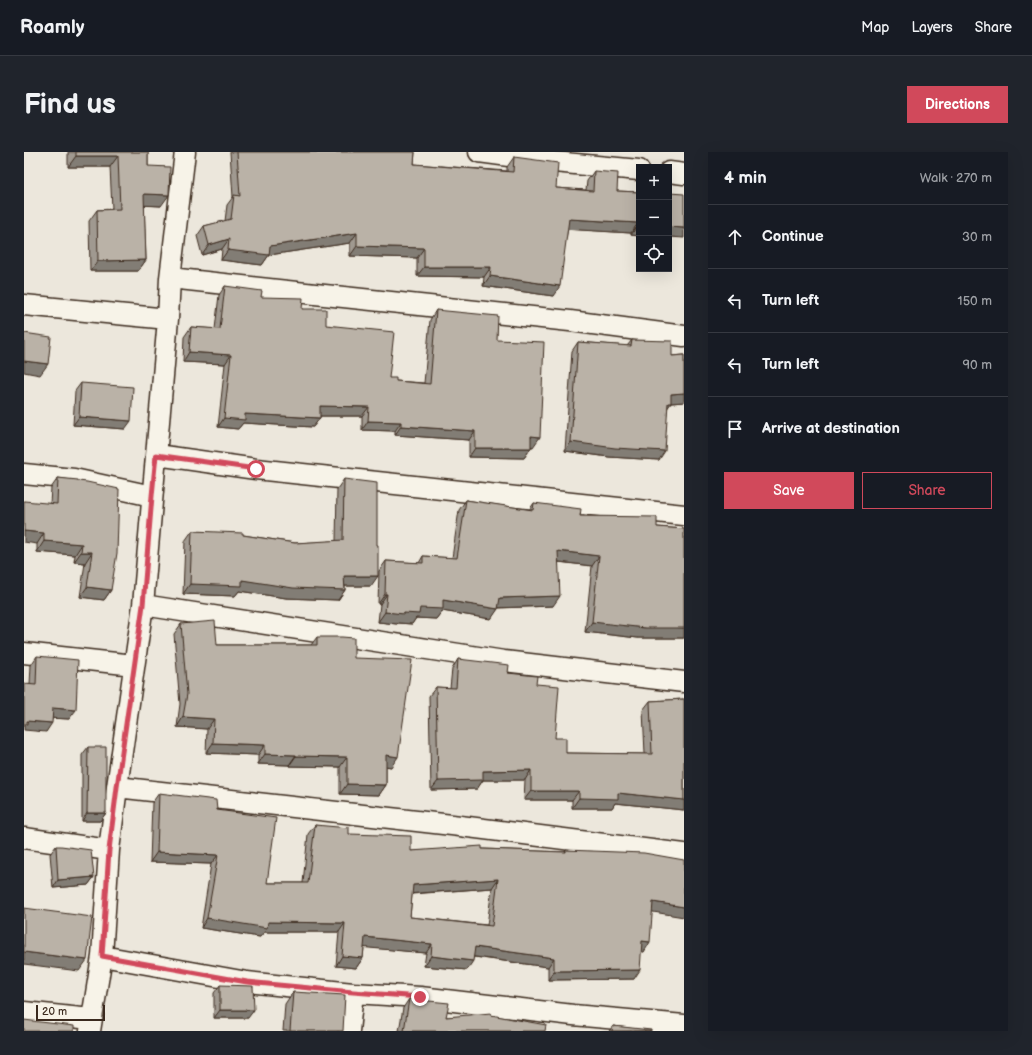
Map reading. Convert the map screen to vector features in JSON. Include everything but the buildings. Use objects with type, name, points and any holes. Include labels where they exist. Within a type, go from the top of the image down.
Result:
[{"type":"street","points":[[24,1012],[91,1025],[102,956],[109,850],[143,605],[168,319],[170,278],[185,152]]},
{"type":"street","points":[[479,152],[554,162],[636,170]]},
{"type":"street","points":[[672,172],[684,174]]},
{"type":"street","points":[[170,278],[308,294],[562,320],[684,336]]},
{"type":"street","points":[[24,305],[168,319]]},
{"type":"street","points":[[156,455],[256,469],[684,515]]},
{"type":"street","points":[[24,474],[74,479],[152,496]]},
{"type":"street","points":[[143,605],[504,661],[684,682]]},
{"type":"street","points":[[24,653],[134,665]]},
{"type":"street","points":[[117,787],[460,826],[684,854]]},
{"type":"street","points":[[24,838],[109,850]]},
{"type":"street","points":[[102,956],[247,982],[420,997],[661,1027],[684,1025]]},
{"type":"street","points":[[349,1031],[353,992]]},
{"type":"route","points":[[256,469],[156,455],[143,605],[109,850],[102,956],[247,982],[420,997]]}]
